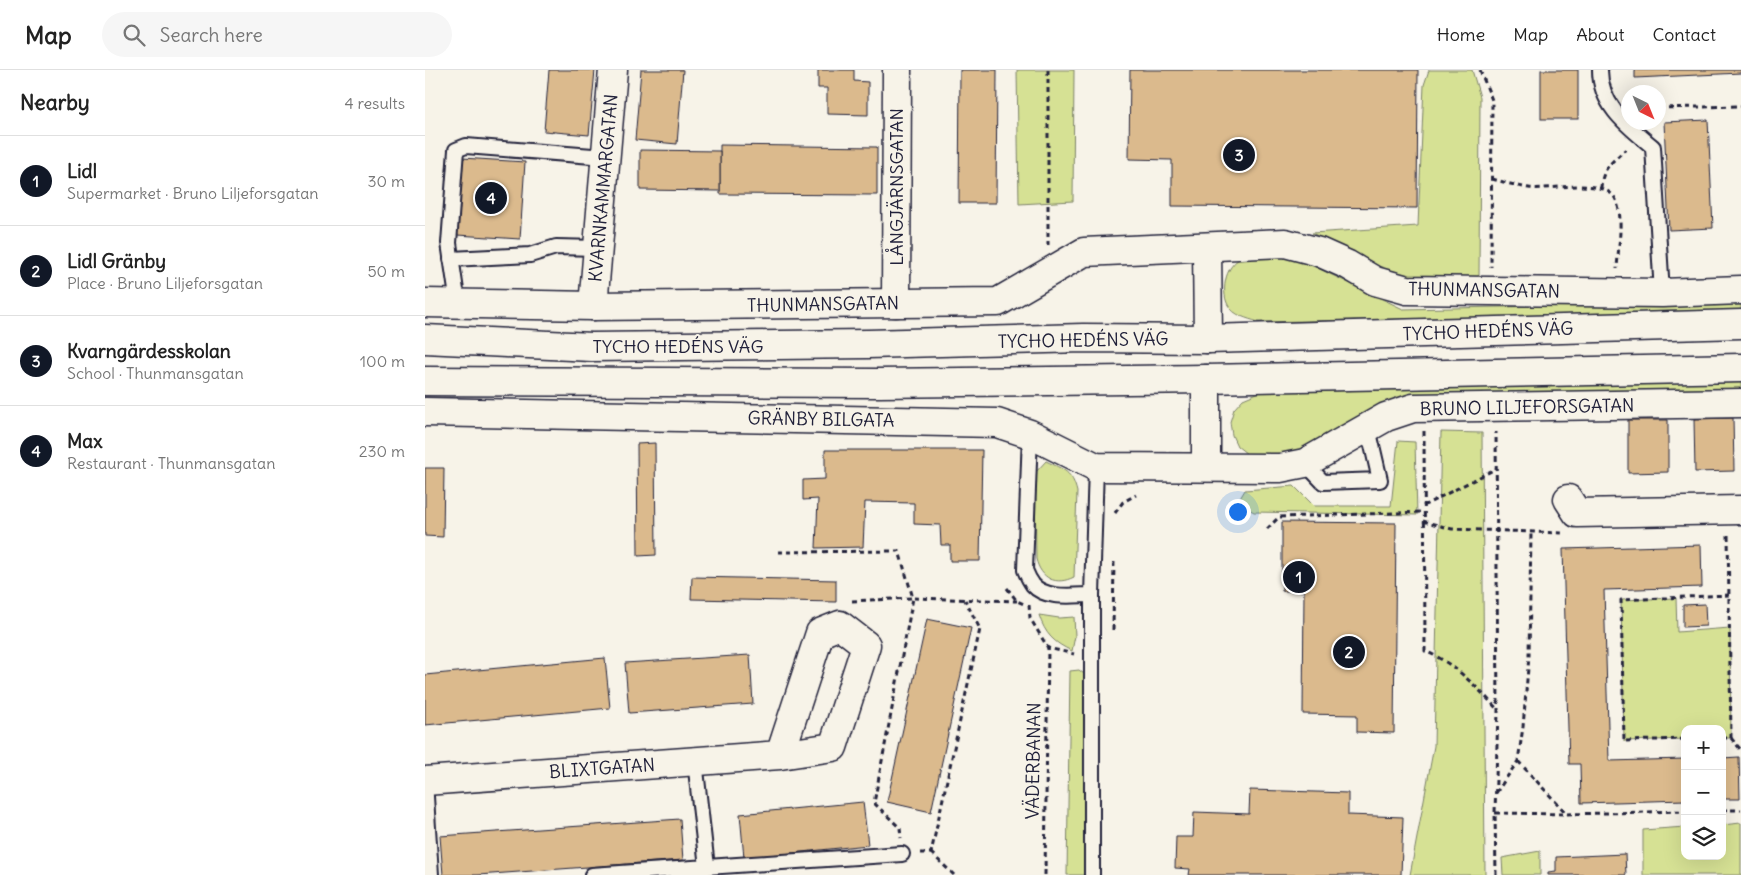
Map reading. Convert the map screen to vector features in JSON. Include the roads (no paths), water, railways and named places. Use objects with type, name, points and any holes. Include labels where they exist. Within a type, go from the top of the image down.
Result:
[{"type":"street","name":"KVARNKAMMARGATAN","points":[[593,306],[613,70]]},
{"type":"street","name":"LÅNGJÄRNSGATAN","points":[[896,303],[897,70]]},
{"type":"street","name":"THUNMANSGATAN","points":[[425,303],[593,306],[998,302],[1084,252],[1285,243],[1341,262],[1375,281],[1407,290],[1662,293],[1741,290]]},
{"type":"street","points":[[1207,247],[1208,339]]},
{"type":"street","name":"TYCHO HEDÉNS VÄG","points":[[425,339],[591,347],[868,344],[1083,338],[1208,339],[1741,324]]},
{"type":"street","name":"TYCHO HEDÉNS VÄG","points":[[425,381],[879,383],[1206,379],[1741,368]]},
{"type":"street","points":[[1206,379],[1207,467]]},
{"type":"street","name":"BRUNO LILJEFORSGATAN","points":[[1207,467],[1280,468],[1305,463],[1386,417],[1413,408],[1741,403]]},
{"type":"street","name":"GRÄNBY BILGATA","points":[[425,412],[997,422],[1031,434],[1096,467],[1207,467]]},
{"type":"street","points":[[1568,500],[1577,513],[1735,520]]},
{"type":"street","name":"BLIXTGATAN","points":[[425,781],[780,755],[833,747],[866,645],[840,625],[821,633],[780,755]]},
{"type":"lane","points":[[1600,70],[1600,77],[1610,109],[1653,147],[1662,293]]},
{"type":"lane","points":[[458,304],[449,243],[455,150],[466,146],[605,157]]},
{"type":"lane","points":[[451,259],[530,254],[557,247],[598,248]]},
{"type":"lane","points":[[1305,463],[1323,482],[1380,480],[1368,428]]},
{"type":"lane","points":[[1031,434],[1025,570],[1033,585],[1043,592],[1059,595],[1092,595]]},
{"type":"lane","points":[[1092,875],[1092,595],[1096,467]]},
{"type":"lane","points":[[695,761],[707,867]]},
{"type":"lane","points":[[425,781],[431,875]]},
{"type":"lane","points":[[592,875],[903,854]]},
{"type":"place","name":"Kvarngärdesskolan","points":[[1239,155]]},
{"type":"place","name":"Max","points":[[491,198]]},
{"type":"place","name":"Lidl","points":[[1299,577]]},
{"type":"place","name":"Lidl Gränby","points":[[1349,652]]}]
